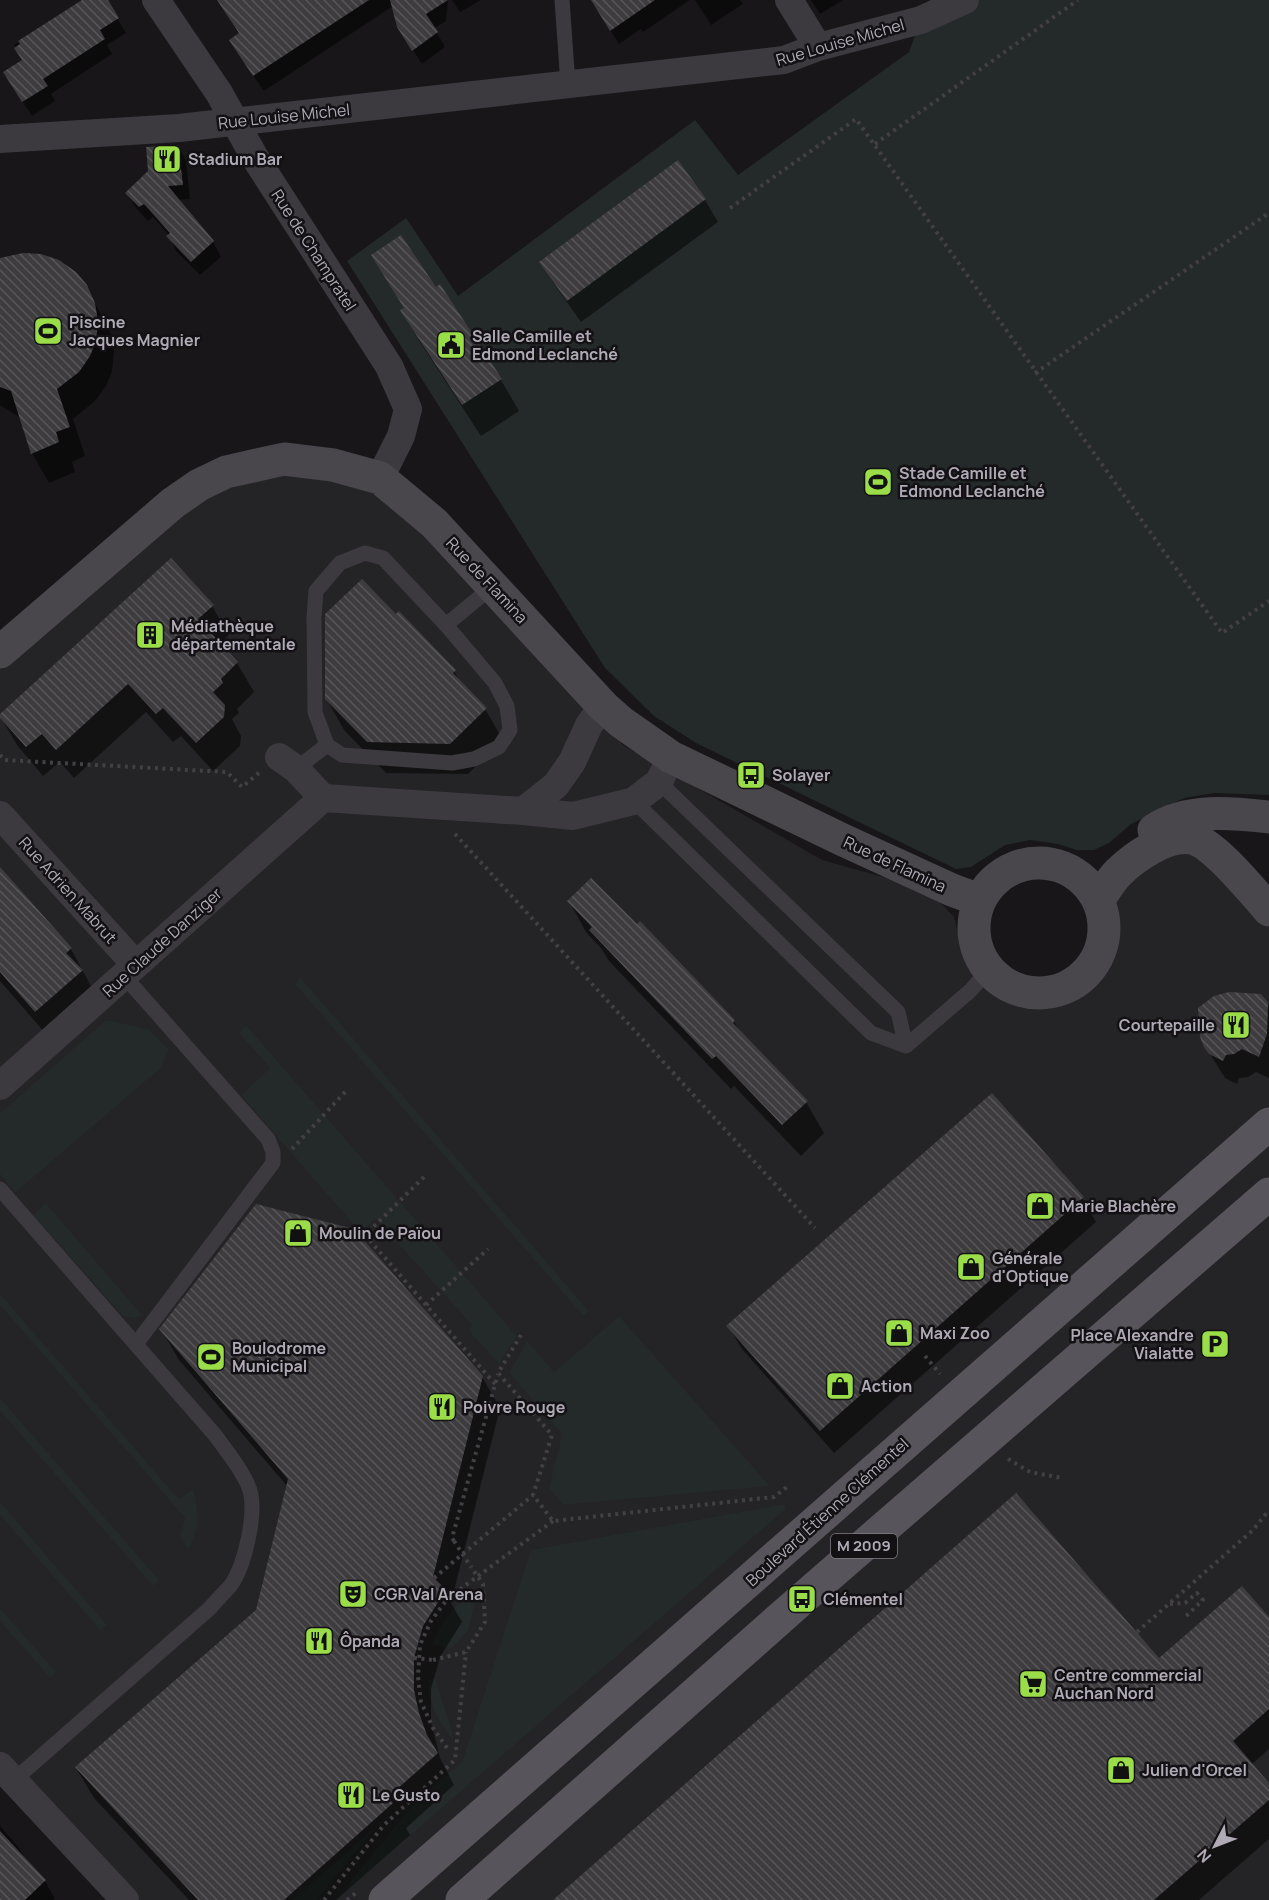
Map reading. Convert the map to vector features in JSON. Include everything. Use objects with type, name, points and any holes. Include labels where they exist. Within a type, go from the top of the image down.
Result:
[{"type":"main road","name":"Boulevard Étienne Clémentel","points":[[385,1900],[1269,1124]]},
{"type":"main road","name":"M 2009","points":[[462,1900],[794,1607],[1269,1194]]},
{"type":"street","name":"Rue de Champratel","points":[[156,0],[219,93],[254,156],[389,366],[408,409],[401,436],[380,478]]},
{"type":"street","points":[[789,0],[818,47]]},
{"type":"street","name":"Rue Louise Michel","points":[[0,139],[179,128],[784,60],[818,47],[921,20],[965,0]]},
{"type":"street","name":"Rue de Flamina","points":[[0,652],[173,503],[199,485],[226,472],[284,459],[333,465],[380,478],[434,522],[603,706],[665,769],[843,840],[979,900]]},
{"type":"street","points":[[523,811],[556,785],[572,762],[589,725],[603,706]]},
{"type":"street","points":[[288,763],[323,798],[573,816],[634,801],[665,769]]},
{"type":"street","name":"Rue Claude Danziger","points":[[0,1086],[323,798]]},
{"type":"street","points":[[1072,872],[1096,870],[1107,865],[1159,827],[1181,817],[1237,814],[1269,819]]},
{"type":"street","name":"Rue Adrien Mabrut","points":[[0,815],[130,970]]},
{"type":"street","points":[[1224,862],[1226,849],[1236,831],[1269,819]]},
{"type":"street","points":[[1099,899],[1117,874],[1145,851],[1168,841],[1192,838],[1211,849],[1269,910]]},
{"type":"street","points":[[1041,861],[1066,867],[1072,872],[1087,882],[1099,899],[1104,920],[1104,940],[1096,960],[1081,978],[1066,987],[1045,993],[1024,992],[1005,984],[989,970],[976,948],[973,924],[979,900],[994,879],[1016,866],[1041,861]]},
{"type":"street","points":[[6,1774],[125,1900]]},
{"type":"lane","points":[[562,0],[568,85]]},
{"type":"lane","points":[[365,553],[383,558],[446,625],[495,683],[507,706],[510,730],[499,747],[474,759],[452,764],[342,755],[327,745],[315,712],[316,591],[340,563],[365,553]]},
{"type":"lane","points":[[446,625],[493,586]]},
{"type":"lane","points":[[288,763],[327,745]]},
{"type":"lane","points":[[665,769],[898,1012],[906,1046]]},
{"type":"lane","points":[[634,801],[871,1033],[906,1046]]},
{"type":"lane","points":[[130,970],[268,1139],[273,1152],[273,1163],[136,1344]]},
{"type":"lane","points":[[906,1046],[970,991],[989,970]]},
{"type":"lane","points":[[0,1189],[215,1435],[235,1463],[251,1494],[252,1523],[244,1555],[232,1583],[209,1609],[6,1774]]},
{"type":"path","points":[[874,144],[1078,0]]},
{"type":"path","points":[[730,208],[856,119],[1222,633],[1269,601]]},
{"type":"path","points":[[1035,373],[1269,213]]},
{"type":"path","points":[[0,755],[4,760],[227,772],[242,787],[288,763]]},
{"type":"path","points":[[428,805],[815,1228]]},
{"type":"path","points":[[273,1163],[285,1157],[347,1090]]},
{"type":"path","points":[[424,1177],[365,1234],[495,1384]]},
{"type":"path","points":[[426,1305],[488,1249]]},
{"type":"path","points":[[324,1900],[384,1825],[455,1760],[466,1652],[485,1622],[483,1584],[452,1538],[498,1373],[521,1335]]},
{"type":"path","points":[[434,1578],[533,1495],[552,1435],[498,1373]]},
{"type":"path","points":[[447,1748],[433,1728],[421,1702],[418,1677],[420,1645],[431,1621],[448,1598],[553,1521],[774,1497],[788,1486]]},
{"type":"path","points":[[533,1495],[553,1521]]},
{"type":"path","points":[[1137,1632],[1253,1530],[1269,1510]]},
{"type":"path","points":[[1169,1604],[1185,1603],[1197,1593],[1203,1600],[1185,1617]]},
{"type":"path","points":[[414,1658],[433,1660],[466,1652]]},
{"type":"shaded area","name":"Stade Camille et Edmond Leclanché","points":[[965,0],[1269,0],[1269,795],[1214,793],[1184,798],[1131,824],[1109,843],[1094,850],[1077,850],[1058,844],[1030,840],[1005,845],[971,867],[956,869],[696,743],[654,716],[605,668],[347,261],[406,218],[458,296],[695,120],[738,175],[909,52],[921,20]]},
{"type":"shaded area","points":[[226,472],[380,478],[493,586],[623,745],[822,860],[890,879],[940,902],[954,917],[963,951],[972,970],[999,994],[1026,1004],[1060,1004],[1085,989],[1108,960],[1115,929],[1112,894],[1157,854],[1195,851],[1216,869],[1269,928],[1269,1900],[110,1900],[0,1785],[0,652]]},
{"type":"shaded area","points":[[301,978],[589,1311],[583,1316],[295,984]]},
{"type":"shaded area","points":[[106,1020],[148,1029],[169,1049],[161,1068],[15,1193],[0,1174],[0,1113]]},
{"type":"shaded area","points":[[246,1025],[517,1336],[499,1364],[468,1330],[472,1325],[376,1219],[360,1232],[241,1095],[270,1068],[239,1033]]},
{"type":"shaded area","points":[[46,1203],[142,1315],[136,1318],[123,1316],[33,1215]]},
{"type":"shaded area","points":[[0,1294],[179,1499],[193,1489],[198,1519],[196,1532],[189,1549],[180,1538],[185,1518],[0,1305]]},
{"type":"shaded area","points":[[619,1316],[770,1486],[563,1505],[549,1488],[562,1434],[509,1373],[527,1341],[554,1372]]},
{"type":"shaded area","points":[[0,1398],[159,1580],[153,1586],[0,1411]]},
{"type":"shaded area","points":[[0,1502],[107,1625],[100,1630],[0,1515]]},
{"type":"shaded area","points":[[785,1504],[786,1509],[337,1899],[415,1802],[462,1762],[531,1550]]},
{"type":"shaded area","points":[[473,1590],[474,1606],[468,1631],[451,1648],[432,1645],[449,1615]]},
{"type":"shaded area","points":[[0,1608],[56,1672],[50,1678],[0,1621]]},
{"type":"shaded area","points":[[435,1678],[453,1733],[452,1739],[438,1718],[430,1698],[428,1680]]},
{"type":"shaded area","points":[[376,1827],[317,1900],[293,1900]]},
{"type":"building","points":[[82,0],[108,0],[119,18],[100,30],[105,39],[43,79],[48,86],[22,102],[3,72],[22,60],[14,48],[20,44],[18,41]]},
{"type":"building","points":[[217,0],[369,0],[253,76],[229,40],[239,33]]},
{"type":"building","points":[[390,0],[448,0],[426,14],[438,32],[412,51],[397,27]]},
{"type":"building","points":[[591,0],[655,0],[610,31]]},
{"type":"building","points":[[178,145],[183,185],[168,186],[214,241],[191,262],[166,236],[170,233],[144,204],[139,207],[125,193],[148,171],[146,147]]},
{"type":"building","points":[[678,160],[706,199],[567,301],[539,262]]},
{"type":"building","name":"Salle Camille et Edmond Leclanché","points":[[401,235],[436,287],[440,284],[502,379],[462,405],[400,310],[404,308],[371,255]]},
{"type":"building","name":"Piscine Jacques Magnier","points":[[23,253],[41,254],[59,260],[76,272],[87,285],[95,303],[98,321],[96,341],[90,356],[79,372],[57,389],[70,427],[56,432],[59,442],[31,454],[11,391],[0,387],[0,258]]},
{"type":"building","name":"Médiathèque départementale","points":[[171,558],[214,605],[198,619],[238,662],[221,679],[223,683],[213,692],[225,705],[224,717],[196,743],[163,708],[156,714],[128,684],[56,750],[42,734],[26,747],[0,718],[0,714]]},
{"type":"building","points":[[362,579],[396,614],[399,611],[456,670],[453,673],[487,708],[450,744],[367,742],[325,699],[325,614]]},
{"type":"building","points":[[0,867],[72,948],[66,953],[83,970],[35,1012],[0,972]]},
{"type":"building","points":[[591,878],[637,924],[640,921],[735,1020],[733,1023],[808,1101],[782,1125],[716,1056],[712,1059],[589,930],[592,927],[567,901]]},
{"type":"building","name":"Courtepaille","points":[[1229,992],[1261,994],[1268,1002],[1267,1034],[1259,1057],[1242,1049],[1234,1054],[1226,1055],[1223,1061],[1209,1054],[1204,1047],[1200,1037],[1198,1008],[1214,996]]},
{"type":"building","points":[[992,1093],[1084,1197],[820,1431],[726,1326]]},
{"type":"building","points":[[256,1204],[354,1229],[483,1376],[433,1577],[446,1590],[423,1626],[414,1658],[414,1690],[419,1713],[427,1735],[438,1753],[388,1797],[393,1803],[284,1900],[198,1900],[75,1767],[256,1610],[288,1479],[159,1329]]},
{"type":"building","name":"Centre commercial Auchan Nord","points":[[1016,1493],[1159,1658],[1242,1586],[1269,1617],[1269,1709],[1233,1741],[1269,1783],[1269,1800],[1154,1900],[553,1900]]},
{"type":"building","points":[[0,1831],[46,1880],[25,1900],[0,1900]]},
{"type":"place","name":"Stadium Bar","points":[[167,159]]},
{"type":"place","name":"Piscine Jacques Magnier","points":[[48,331]]},
{"type":"place","name":"Salle Camille et Edmond Leclanché","points":[[451,345]]},
{"type":"place","name":"Stade Camille et Edmond Leclanché","points":[[878,482]]},
{"type":"place","name":"Médiathèque départementale","points":[[150,635]]},
{"type":"place","name":"Solayer","points":[[751,775]]},
{"type":"place","name":"Courtepaille","points":[[1236,1025]]},
{"type":"place","name":"Marie Blachère","points":[[1040,1206]]},
{"type":"place","name":"Moulin de Païou","points":[[298,1233]]},
{"type":"place","name":"Générale d'Optique","points":[[971,1267]]},
{"type":"place","name":"Maxi Zoo","points":[[899,1333]]},
{"type":"place","name":"Place Alexandre Vialatte","points":[[1215,1344]]},
{"type":"place","name":"Boulodrome Municipal","points":[[211,1357]]},
{"type":"place","name":"Action","points":[[840,1386]]},
{"type":"place","name":"Poivre Rouge","points":[[442,1407]]},
{"type":"place","name":"CGR Val Arena","points":[[353,1594]]},
{"type":"place","name":"Clémentel","points":[[802,1599]]},
{"type":"place","name":"Ôpanda","points":[[319,1641]]},
{"type":"place","name":"Centre commercial Auchan Nord","points":[[1033,1684]]},
{"type":"place","name":"Julien d'Orcel","points":[[1121,1770]]},
{"type":"place","name":"Le Gusto","points":[[351,1795]]}]
